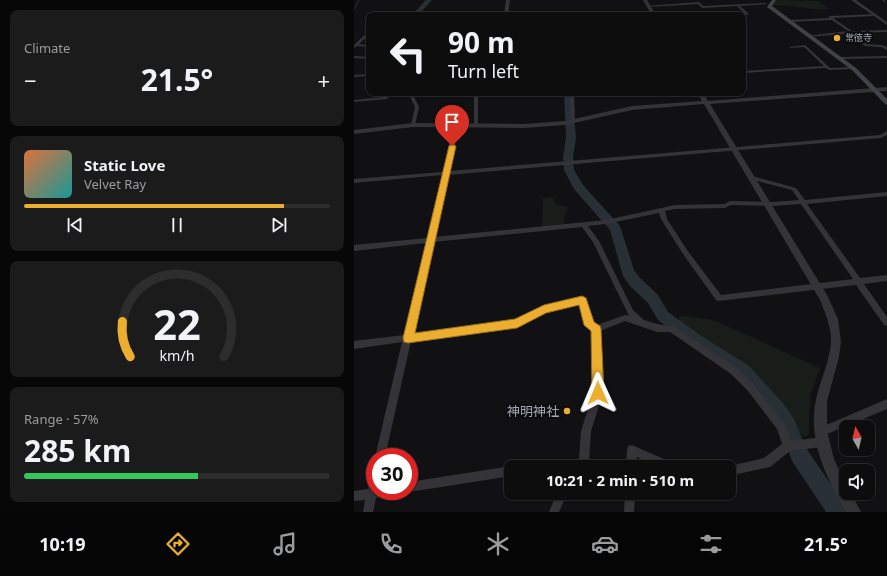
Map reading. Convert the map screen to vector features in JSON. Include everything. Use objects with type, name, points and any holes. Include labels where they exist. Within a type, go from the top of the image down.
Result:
[{"type":"main road","points":[[774,0],[767,5],[853,68],[887,103]]},
{"type":"street","points":[[506,12],[508,0]]},
{"type":"street","points":[[645,0],[652,12]]},
{"type":"street","points":[[756,0],[767,5]]},
{"type":"street","points":[[853,0],[887,24]]},
{"type":"street","points":[[648,6],[699,3],[702,7],[767,5]]},
{"type":"street","points":[[737,5],[745,12]]},
{"type":"street","points":[[851,32],[830,17],[875,15]]},
{"type":"street","points":[[789,21],[834,19]]},
{"type":"street","points":[[808,36],[851,32],[887,31]]},
{"type":"street","points":[[846,33],[866,46],[882,46],[887,49]]},
{"type":"street","points":[[356,46],[366,36]]},
{"type":"street","points":[[791,47],[805,46],[827,67]]},
{"type":"street","points":[[354,57],[366,58]]},
{"type":"street","points":[[839,58],[887,57]]},
{"type":"street","points":[[746,72],[827,67],[829,69],[853,68]]},
{"type":"street","points":[[354,76],[366,75]]},
{"type":"street","points":[[354,132],[413,125],[524,126],[565,123],[632,108],[887,89]]},
{"type":"street","points":[[354,100],[385,98],[386,96]]},
{"type":"street","points":[[412,96],[417,107],[413,125]]},
{"type":"street","points":[[476,96],[476,125]]},
{"type":"street","points":[[572,96],[573,122]]},
{"type":"street","points":[[702,96],[752,178],[830,312],[836,341],[833,359],[820,401],[821,437],[830,467],[841,492],[854,512]]},
{"type":"street","points":[[382,448],[452,146],[455,125]]},
{"type":"street","points":[[354,181],[881,136],[887,133]]},
{"type":"street","points":[[752,178],[794,189],[887,323]]},
{"type":"street","points":[[354,248],[610,221],[674,207],[725,206],[730,202],[767,204],[803,202],[887,194]]},
{"type":"street","points":[[661,210],[664,218],[685,252],[719,298],[887,278]]},
{"type":"street","points":[[583,224],[596,241],[630,312],[642,323]]},
{"type":"street","points":[[354,345],[517,323],[544,310],[582,300],[589,325],[596,329]]},
{"type":"street","points":[[596,329],[625,318],[657,328],[672,329],[734,371],[751,388],[781,426],[788,446]]},
{"type":"street","points":[[584,460],[586,431],[598,393],[596,329]]},
{"type":"street","points":[[736,469],[766,463],[788,446],[821,437],[887,404]]},
{"type":"street","points":[[631,460],[632,450],[653,460]]},
{"type":"street","points":[[418,486],[504,472]]},
{"type":"street","points":[[354,496],[366,494]]},
{"type":"street","points":[[368,512],[371,500]]},
{"type":"street","points":[[554,512],[558,500]]},
{"type":"street","points":[[629,512],[630,500]]},
{"type":"shaded area","points":[[775,0],[818,1],[829,9],[772,5]]},
{"type":"shaded area","points":[[552,197],[556,204],[568,207],[564,217],[564,224],[542,227],[543,198]]},
{"type":"shaded area","points":[[683,316],[708,319],[720,323],[820,368],[810,397],[809,434],[804,438],[780,407],[739,364],[694,337],[679,322],[679,317]]},
{"type":"waterway","points":[[354,9],[359,0]]},
{"type":"waterway","points":[[418,12],[429,0]]},
{"type":"waterway","points":[[568,96],[571,138],[568,157],[569,170],[578,187],[616,229],[628,272],[635,282],[653,299],[663,316],[698,342],[743,371],[777,409],[788,425],[799,454],[838,512]]},
{"type":"railway","points":[[883,0],[887,3]]},
{"type":"place","name":"常徳寺","points":[[837,38]]},
{"type":"place","name":"神明神社","points":[[567,411]]},
{"type":"route","points":[[452,146],[408,338],[517,323],[544,310],[582,300],[589,325],[596,329],[598,393]]}]
